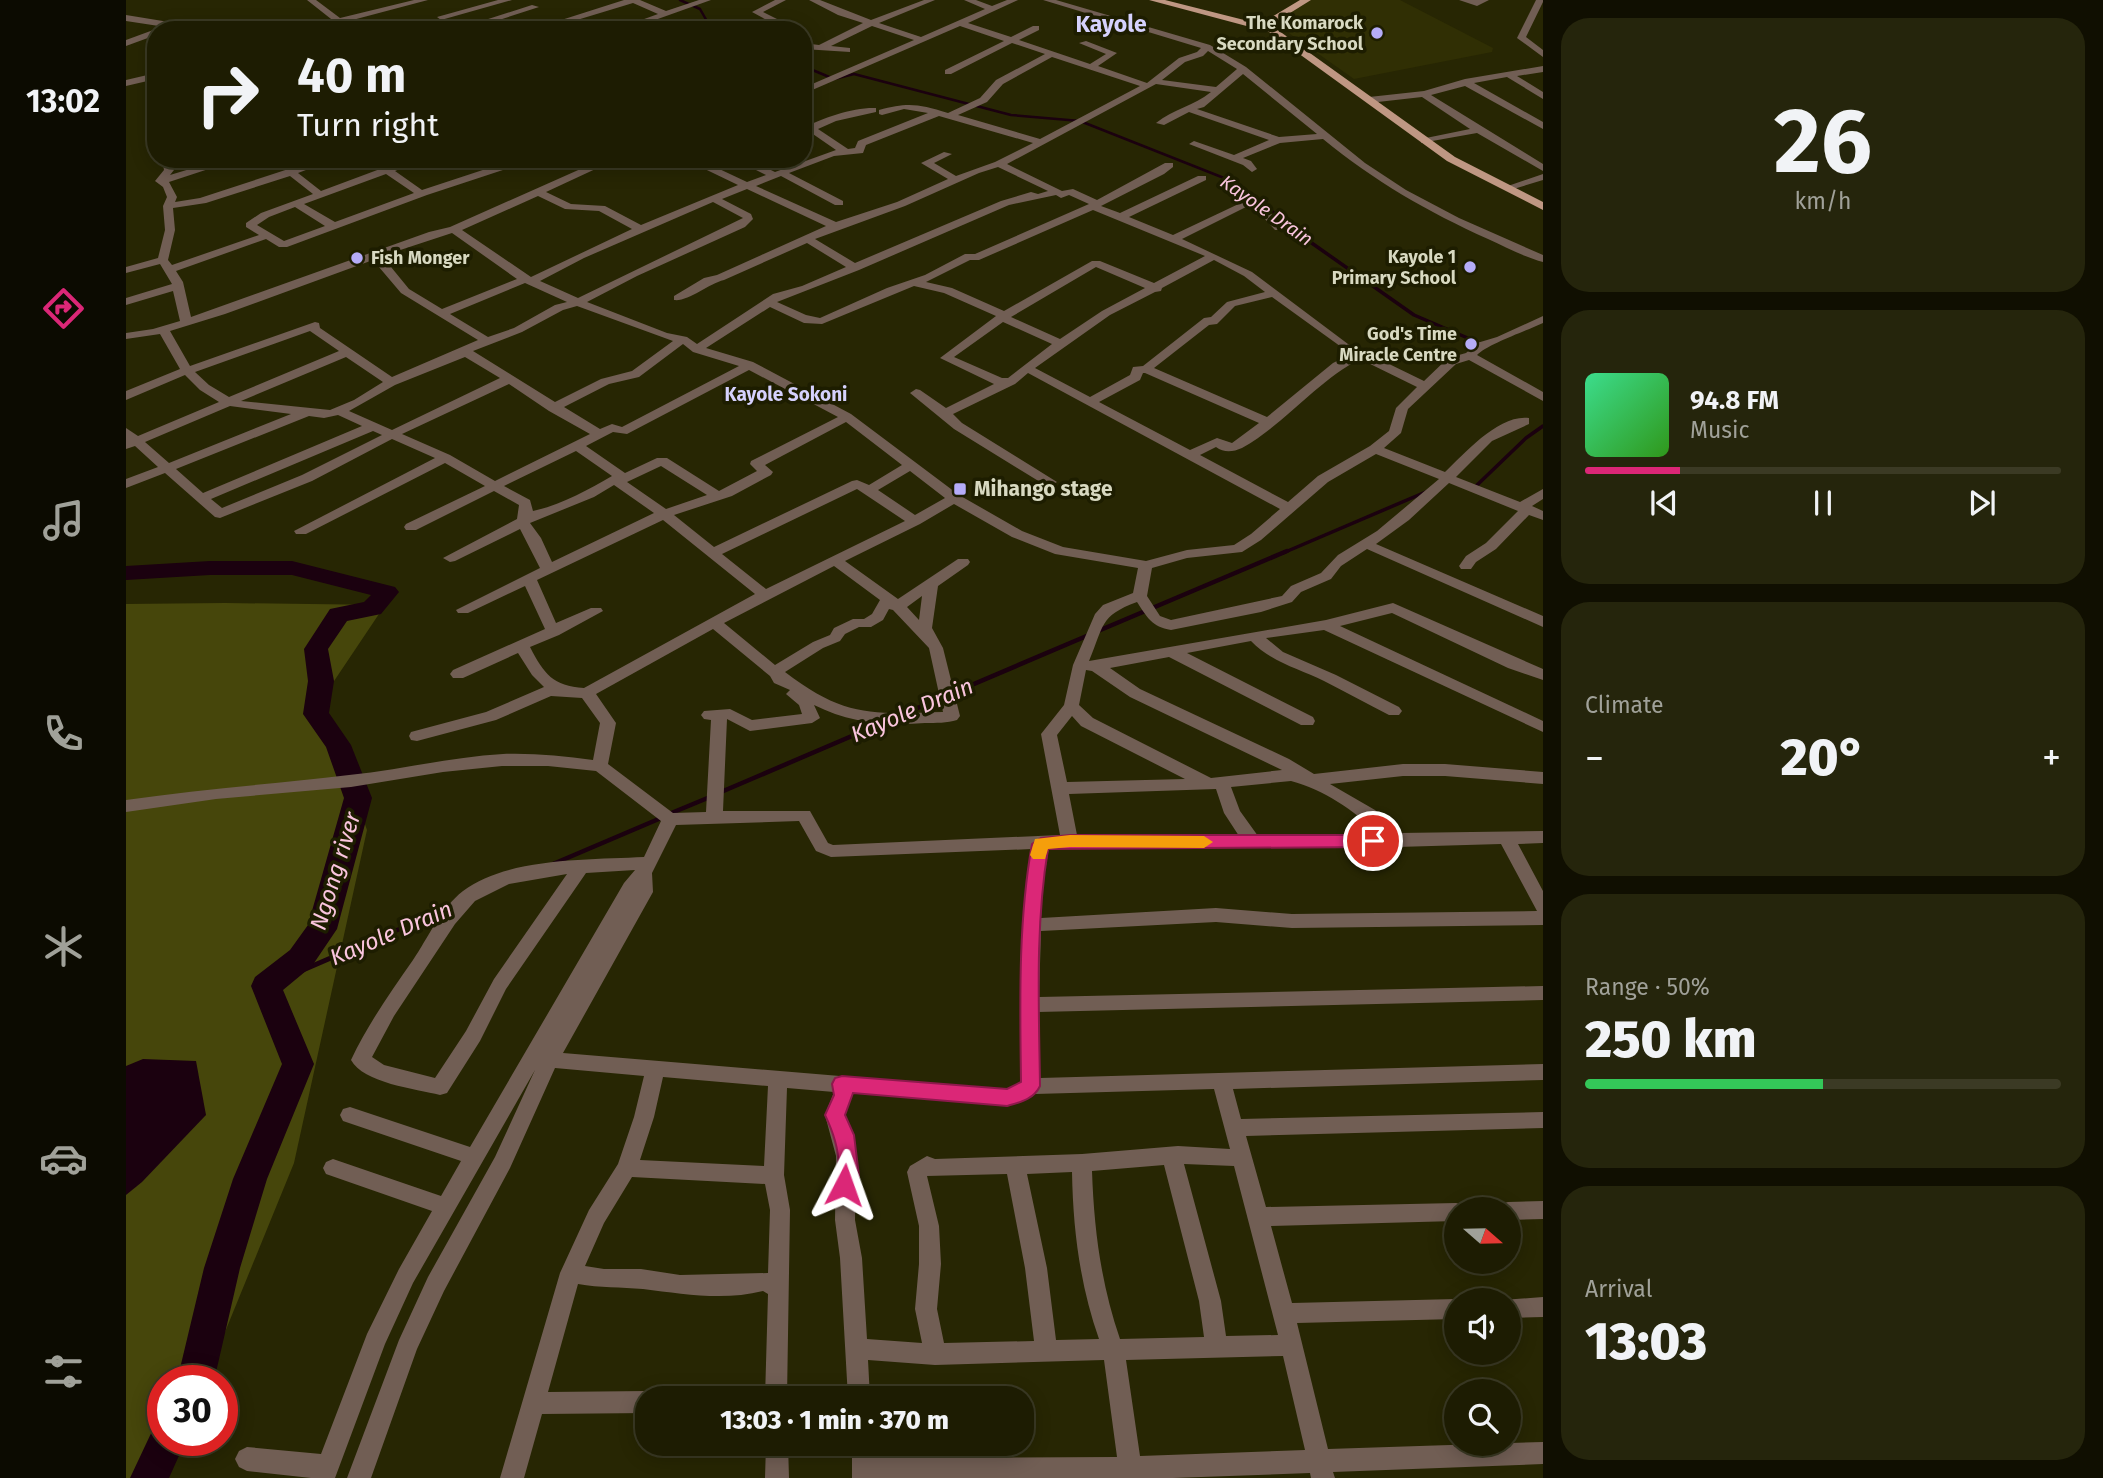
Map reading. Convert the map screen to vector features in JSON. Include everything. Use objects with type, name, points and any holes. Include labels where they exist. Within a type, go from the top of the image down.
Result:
[{"type":"main road","points":[[1154,0],[1260,27],[1280,36],[1451,159],[1543,207]]},
{"type":"main road","points":[[1260,27],[1306,0]]},
{"type":"street","points":[[311,0],[341,20],[508,0]]},
{"type":"street","points":[[556,20],[633,0],[665,17]]},
{"type":"street","points":[[651,21],[707,0]]},
{"type":"street","points":[[773,21],[756,12],[782,0]]},
{"type":"street","points":[[813,0],[872,24],[922,40]]},
{"type":"street","points":[[822,47],[931,0]]},
{"type":"street","points":[[968,0],[992,9]]},
{"type":"street","points":[[812,87],[1014,0]]},
{"type":"street","points":[[1047,0],[1207,47],[1243,69],[1322,136],[1402,192],[1455,220],[1543,259]]},
{"type":"street","points":[[1464,0],[1475,4],[1485,0]]},
{"type":"street","points":[[1540,0],[1521,38],[1543,54]]},
{"type":"street","points":[[489,21],[535,7]]},
{"type":"street","points":[[428,8],[449,21]]},
{"type":"street","points":[[126,18],[147,21]]},
{"type":"street","points":[[126,23],[134,24],[141,20]]},
{"type":"street","points":[[959,23],[1091,67],[1151,83],[1217,90]]},
{"type":"street","points":[[948,72],[1036,28]]},
{"type":"street","points":[[126,43],[147,35]]},
{"type":"street","points":[[1083,43],[1113,53],[1091,67]]},
{"type":"street","points":[[812,46],[847,50]]},
{"type":"street","points":[[678,298],[708,280],[720,278],[835,226],[919,197],[999,164],[1162,78],[1182,60],[1200,54],[1207,47]]},
{"type":"street","points":[[812,133],[845,151],[860,151],[861,143],[876,140],[929,114],[944,115],[978,104],[995,89],[996,83],[1026,67],[1039,64],[1051,54]]},
{"type":"street","points":[[1161,123],[1201,104],[1243,69]]},
{"type":"street","points":[[1369,100],[1424,93],[1465,82],[1543,69]]},
{"type":"street","points":[[1510,75],[1543,96]]},
{"type":"street","points":[[126,83],[147,78]]},
{"type":"street","points":[[1465,82],[1541,124]]},
{"type":"street","points":[[1424,93],[1478,130],[1543,168]]},
{"type":"street","points":[[812,128],[833,119],[909,105],[1041,142]]},
{"type":"street","points":[[1188,109],[1278,140]]},
{"type":"street","points":[[1424,141],[1478,130]]},
{"type":"street","points":[[1234,158],[1278,140],[1322,136]]},
{"type":"street","points":[[1194,144],[1247,163],[1252,169]]},
{"type":"street","points":[[812,161],[845,151]]},
{"type":"street","points":[[947,154],[926,163],[956,180]]},
{"type":"street","points":[[697,349],[777,296],[799,291],[1005,203],[1031,195],[1037,198],[1057,191],[999,164]]},
{"type":"street","points":[[768,303],[778,304],[811,321],[820,322],[950,267],[969,256],[975,258],[1018,240],[1095,205],[1169,165]]},
{"type":"street","points":[[160,181],[169,168]]},
{"type":"street","points":[[160,181],[204,168]]},
{"type":"street","points":[[168,206],[202,201],[303,168]]},
{"type":"street","points":[[384,168],[404,185],[422,193]]},
{"type":"street","points":[[393,168],[265,215],[250,225],[283,245],[422,193],[499,168]]},
{"type":"street","points":[[126,336],[186,323],[433,234],[454,229],[591,168]]},
{"type":"street","points":[[707,168],[835,226]]},
{"type":"street","points":[[763,168],[839,203]]},
{"type":"street","points":[[441,313],[528,280],[641,229],[794,168]]},
{"type":"street","points":[[291,172],[320,195]]},
{"type":"street","points":[[1507,188],[1543,177]]},
{"type":"street","points":[[1119,218],[1202,178]]},
{"type":"street","points":[[160,181],[169,189],[172,197],[168,206],[170,230],[166,265],[177,286],[186,323]]},
{"type":"street","points":[[1125,189],[1153,201]]},
{"type":"street","points":[[1061,195],[1069,191],[1119,218],[1214,256],[1262,282],[1344,345],[1426,387]]},
{"type":"street","points":[[538,192],[569,207],[601,208],[641,229]]},
{"type":"street","points":[[163,329],[174,354],[187,372],[229,402],[330,414],[381,391],[391,382],[517,330],[559,307],[577,303],[633,274],[741,225],[748,219],[715,199]]},
{"type":"street","points":[[1171,240],[1248,203],[1257,205],[1279,228]]},
{"type":"street","points":[[297,204],[333,226]]},
{"type":"street","points":[[454,229],[528,280],[577,303],[665,336],[683,339],[697,349],[749,365],[847,417],[954,498],[1039,545],[1091,558],[1146,565],[1187,554],[1237,550],[1323,479],[1375,449],[1395,433],[1402,408],[1452,361],[1470,356],[1481,345],[1501,339],[1543,319]]},
{"type":"street","points":[[126,270],[166,265],[267,236]]},
{"type":"street","points":[[808,239],[855,268]]},
{"type":"street","points":[[376,256],[405,291],[487,341]]},
{"type":"street","points":[[945,413],[1006,383],[1105,313],[1143,293],[1157,289],[1214,256]]},
{"type":"street","points":[[1006,383],[946,358],[1004,317],[1061,281],[1096,263],[1157,289]]},
{"type":"street","points":[[912,282],[948,290],[1062,344]]},
{"type":"street","points":[[126,302],[177,286]]},
{"type":"street","points":[[1146,369],[1208,320],[1213,321],[1231,304],[1276,293]]},
{"type":"street","points":[[126,396],[147,385],[312,326],[391,382]]},
{"type":"street","points":[[553,408],[629,373],[635,374],[683,339]]},
{"type":"street","points":[[129,440],[229,402],[347,352]]},
{"type":"street","points":[[466,352],[599,434]]},
{"type":"street","points":[[1188,456],[1217,442],[1226,448],[1236,446],[1301,398],[1337,366],[1360,354]]},
{"type":"street","points":[[1470,356],[1543,397]]},
{"type":"street","points":[[411,527],[612,428],[623,432],[749,365]]},
{"type":"street","points":[[1027,368],[1289,508]]},
{"type":"street","points":[[1091,401],[1136,377],[1137,370],[1146,369],[1268,422]]},
{"type":"street","points":[[129,440],[221,514],[307,478],[392,434],[509,379]]},
{"type":"street","points":[[916,394],[945,413],[958,426],[1050,482]]},
{"type":"street","points":[[337,410],[445,458],[525,503],[527,509],[523,523]]},
{"type":"street","points":[[126,484],[309,412]]},
{"type":"street","points":[[463,610],[664,514],[717,496],[766,472],[757,464],[847,417]]},
{"type":"street","points":[[1146,565],[1140,596],[1155,619],[1163,624],[1219,616],[1287,599],[1296,589],[1307,583],[1318,582],[1326,576],[1331,566],[1368,545],[1411,512],[1500,429],[1525,421]]},
{"type":"street","points":[[202,498],[373,426]]},
{"type":"street","points":[[576,445],[621,474],[616,480]]},
{"type":"street","points":[[1375,449],[1543,516]]},
{"type":"street","points":[[301,531],[445,458]]},
{"type":"street","points":[[450,558],[473,549],[536,514],[548,512],[662,461],[717,496]]},
{"type":"street","points":[[869,490],[910,466]]},
{"type":"street","points":[[616,480],[664,514],[765,595]]},
{"type":"street","points":[[712,553],[857,484],[915,522]]},
{"type":"street","points":[[1527,509],[1523,506],[1543,493]]},
{"type":"street","points":[[417,736],[491,716],[549,691],[563,694],[587,693],[597,685],[765,595],[915,522],[954,498]]},
{"type":"street","points":[[1465,566],[1471,559],[1478,559],[1486,552],[1527,509]]},
{"type":"street","points":[[523,523],[534,538],[549,571]]},
{"type":"street","points":[[1368,545],[1541,619]]},
{"type":"street","points":[[835,560],[898,606],[936,648]]},
{"type":"street","points":[[776,671],[818,645],[835,638],[849,626],[858,622],[866,624],[878,617],[884,603],[898,606],[962,562]]},
{"type":"street","points":[[530,580],[554,632]]},
{"type":"street","points":[[715,623],[806,695],[830,708],[865,718],[949,717],[952,716],[936,648],[925,628],[931,583]]},
{"type":"street","points":[[1070,841],[1049,734],[1071,706],[1088,665],[1100,617],[1108,608],[1140,596]]},
{"type":"street","points":[[1088,665],[1326,625],[1393,608],[1513,664],[1543,675]]},
{"type":"street","points":[[458,674],[596,611]]},
{"type":"street","points":[[1219,616],[1240,640]]},
{"type":"street","points":[[1326,625],[1543,727]]},
{"type":"street","points":[[1256,637],[1265,648],[1282,658],[1323,674],[1394,711]]},
{"type":"street","points":[[522,646],[531,665],[563,694]]},
{"type":"street","points":[[1172,652],[1307,721]]},
{"type":"street","points":[[1088,665],[1135,693],[1283,763],[1368,814],[1397,841]]},
{"type":"street","points":[[714,819],[714,714],[730,714],[750,726],[812,718],[805,702],[781,684],[776,671]]},
{"type":"street","points":[[587,693],[608,723],[600,766]]},
{"type":"street","points":[[1071,706],[1087,722],[1215,784],[1253,842]]},
{"type":"street","points":[[126,806],[228,792],[351,781],[502,760],[548,760],[600,766],[670,820],[804,815],[822,847],[831,851],[1070,841],[1397,841],[1543,837]]},
{"type":"street","points":[[1059,788],[1215,784],[1291,775],[1310,780],[1403,770],[1445,770],[1543,778]]},
{"type":"street","points":[[247,1459],[325,1472],[375,1341],[406,1276],[630,888],[646,868],[670,820]]},
{"type":"street","points":[[1507,839],[1543,907]]},
{"type":"street","points":[[1031,1086],[1029,1005],[1034,883],[1041,844]]},
{"type":"street","points":[[581,867],[500,984],[473,1036],[440,1087],[379,1072],[361,1060],[381,1021],[470,895],[508,878],[581,867],[646,868]]},
{"type":"street","points":[[359,1478],[407,1347],[436,1284],[503,1162],[549,1060],[644,892],[646,868]]},
{"type":"street","points":[[1034,925],[1216,915],[1292,920],[1543,919]]},
{"type":"street","points":[[1029,1005],[1543,993]]},
{"type":"street","points":[[549,1060],[1007,1098],[1022,1093],[1031,1086],[1543,1072]]},
{"type":"street","points":[[512,1478],[571,1273],[596,1217],[627,1168],[644,1117],[655,1069]]},
{"type":"street","points":[[776,1386],[779,1210],[774,1175],[778,1080]]},
{"type":"street","points":[[1221,1080],[1284,1313],[1321,1470]]},
{"type":"street","points":[[842,1084],[844,1095],[835,1115],[844,1135],[849,1176],[844,1185],[844,1198],[851,1254],[858,1386]]},
{"type":"street","points":[[350,1115],[474,1157]]},
{"type":"street","points":[[1234,1128],[1543,1120]]},
{"type":"street","points":[[935,1354],[926,1309],[930,1264],[929,1226],[918,1185],[918,1172],[926,1165],[935,1168],[1082,1163],[1172,1156],[1242,1158]]},
{"type":"street","points":[[1172,1156],[1210,1301],[1217,1348]]},
{"type":"street","points":[[1082,1163],[1088,1253],[1097,1302],[1113,1349],[1131,1473]]},
{"type":"street","points":[[1015,1165],[1036,1268],[1046,1351]]},
{"type":"street","points":[[333,1168],[445,1206]]},
{"type":"street","points":[[627,1168],[774,1175]]},
{"type":"street","points":[[1521,1211],[1543,1210]]},
{"type":"street","points":[[1259,1217],[1444,1212]]},
{"type":"street","points":[[571,1273],[604,1279],[641,1279],[680,1285],[747,1285],[764,1281],[779,1289]]},
{"type":"street","points":[[1521,1308],[1543,1307]]},
{"type":"street","points":[[1284,1313],[1444,1310]]},
{"type":"street","points":[[856,1349],[935,1354],[1291,1345]]},
{"type":"street","points":[[533,1403],[635,1402]]},
{"type":"street","points":[[863,1456],[864,1474],[1131,1473],[1321,1470],[1543,1453]]},
{"type":"street","points":[[777,1456],[777,1478]]},
{"type":"shaded area","name":"The Komarock Secondary School","points":[[1302,0],[1400,0],[1493,48],[1492,52],[1354,79],[1269,19]]},
{"type":"shaded area","points":[[126,604],[385,605],[322,699],[367,830],[294,1163],[212,1365],[147,1365],[147,1456],[166,1456],[154,1478],[126,1478]]},
{"type":"shaded area","points":[[143,1059],[196,1061],[206,1115],[142,1182],[126,1195],[126,1066]]},
{"type":"waterway","points":[[680,0],[700,9],[707,21]]},
{"type":"waterway","points":[[812,70],[834,79],[854,74],[1011,115],[1080,121],[1224,178],[1264,204],[1308,241]]},
{"type":"waterway","name":"Kayole Drain","points":[[1306,239],[1414,315],[1477,342]]},
{"type":"waterway","name":"Kayole Drain","points":[[1475,487],[1526,438],[1543,426]]},
{"type":"waterway","name":"Kayole Drain","points":[[1283,553],[1428,491]]},
{"type":"waterway","name":"Kayole Drain","points":[[1098,631],[1287,551]]},
{"type":"waterway","name":"Ngong river","points":[[126,573],[210,568],[292,568],[387,592],[372,609],[339,614],[316,649],[321,681],[316,714],[338,745],[358,798],[322,929],[301,958],[266,986],[298,1064],[250,1179],[222,1268],[199,1365]]},
{"type":"waterway","name":"Kayole Drain","points":[[901,715],[1089,635]]},
{"type":"waterway","name":"Kayole Drain","points":[[721,792],[887,721]]},
{"type":"waterway","name":"Kayole Drain","points":[[669,814],[710,797]]},
{"type":"waterway","name":"Kayole Drain","points":[[553,864],[661,818]]},
{"type":"waterway","name":"Kayole Drain","points":[[336,956],[449,908]]},
{"type":"waterway","name":"Kayole Drain","points":[[266,986],[340,954]]},
{"type":"waterway","name":"Ngong river","points":[[149,1478],[159,1456]]},
{"type":"slow traffic","points":[[1039,855],[1041,844],[1070,841],[1204,842]]},
{"type":"place","name":"The Komarock Secondary School","points":[[1377,33]]},
{"type":"place","name":"Fish Monger","points":[[357,258]]},
{"type":"place","name":"Kayole 1 Primary School","points":[[1470,267]]},
{"type":"place","name":"God's Time Miracle Centre","points":[[1471,344]]},
{"type":"place","name":"Mihango stage","points":[[960,489]]},
{"type":"district","name":"Kayole","points":[[1111,24]]},
{"type":"district","name":"Kayole Sokoni","points":[[786,394]]},
{"type":"route","points":[[844,1185],[849,1176],[844,1135],[835,1115],[844,1095],[842,1084],[1007,1098],[1022,1093],[1031,1086],[1029,1005],[1034,883],[1041,844],[1070,841],[1373,841]]}]
